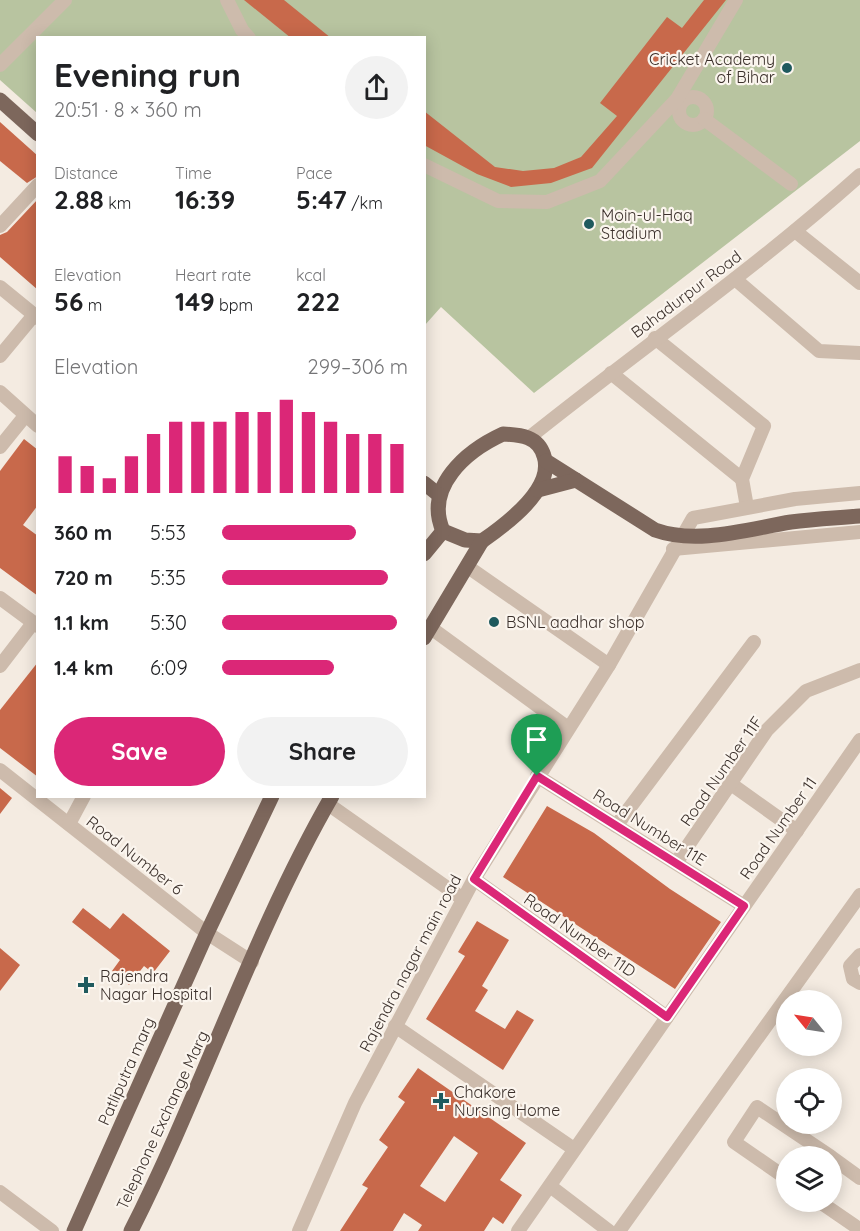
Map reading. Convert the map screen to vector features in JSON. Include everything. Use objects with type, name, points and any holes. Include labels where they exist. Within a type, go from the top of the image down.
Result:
[{"type":"main road","points":[[0,100],[36,132]]},
{"type":"main road","points":[[428,633],[482,541],[512,519],[538,490],[546,461],[542,448],[530,437],[503,434],[485,442],[447,478],[439,495],[438,519],[443,531],[465,540],[482,541]]},
{"type":"main road","points":[[546,461],[655,530],[681,540],[860,516]]},
{"type":"main road","points":[[538,490],[576,480]]},
{"type":"main road","points":[[426,485],[439,495]]},
{"type":"main road","points":[[426,552],[443,531]]},
{"type":"main road","name":"Patliputra marg","points":[[74,1231],[207,933],[271,798]]},
{"type":"main road","name":"Telephone Exchange Marg","points":[[131,1231],[164,1166],[292,874],[330,800]]},
{"type":"street","points":[[0,65],[65,0]]},
{"type":"street","points":[[227,0],[247,36]]},
{"type":"street","points":[[426,166],[498,201],[547,202],[600,181],[679,101],[736,0]]},
{"type":"street","points":[[679,101],[679,112],[686,123],[695,125],[704,119],[790,184]]},
{"type":"street","name":"Bahadurpur Road","points":[[530,437],[655,338],[735,279],[860,175]]},
{"type":"street","points":[[0,226],[36,187]]},
{"type":"street","points":[[795,231],[860,283]]},
{"type":"street","points":[[735,279],[819,351],[860,353]]},
{"type":"street","points":[[0,287],[36,316],[0,356]]},
{"type":"street","points":[[655,338],[764,426],[742,479],[747,507]]},
{"type":"street","points":[[611,372],[742,479]]},
{"type":"street","points":[[0,392],[36,424]]},
{"type":"street","points":[[0,447],[25,416]]},
{"type":"street","name":"Rajendra nagar main road","points":[[299,1231],[355,1103],[474,879],[609,665],[693,518],[747,507],[860,493]]},
{"type":"street","points":[[681,540],[860,532]]},
{"type":"street","points":[[468,567],[609,665]]},
{"type":"street","points":[[0,598],[35,625],[0,666]]},
{"type":"street","points":[[428,633],[568,728]]},
{"type":"street","points":[[616,826],[754,642]]},
{"type":"street","name":"Road Number 11F","points":[[676,863],[767,730],[806,691],[860,670]]},
{"type":"street","points":[[844,675],[860,679]]},
{"type":"street","name":"Road Number 11","points":[[518,1231],[860,740]]},
{"type":"street","name":"Road Number 6","points":[[0,770],[207,933],[252,963]]},
{"type":"street","name":"Road Number 11E","points":[[537,776],[744,906]]},
{"type":"street","points":[[731,784],[796,831]]},
{"type":"street","points":[[69,824],[83,798]]},
{"type":"street","points":[[330,800],[463,899]]},
{"type":"street","name":"Road Number 11D","points":[[474,879],[667,1017]]},
{"type":"street","points":[[619,1231],[860,894]]},
{"type":"street","points":[[860,955],[850,966],[854,979],[860,983]]},
{"type":"street","points":[[395,1026],[574,1149]]},
{"type":"street","points":[[776,1171],[734,1142],[757,1107],[814,1146]]},
{"type":"street","points":[[842,1165],[860,1178]]},
{"type":"street","points":[[550,1186],[609,1231]]},
{"type":"street","points":[[0,1192],[52,1231]]},
{"type":"street","points":[[835,1212],[855,1225]]},
{"type":"green space","name":"Moin-ul-Haq Stadium","points":[[0,0],[860,0],[860,141],[534,393],[441,307],[426,324],[426,36],[36,36],[36,112],[0,80]]},
{"type":"building","points":[[244,0],[284,0],[329,36],[289,36]]},
{"type":"building","points":[[704,0],[726,0],[592,168],[551,183],[511,187],[477,174],[426,146],[426,113],[495,167],[523,171],[554,168],[581,157],[617,116],[600,103],[667,17],[682,28]]},
{"type":"building","points":[[0,122],[36,154],[36,177],[27,183],[0,161]]},
{"type":"building","points":[[36,201],[36,288],[0,257],[0,235],[7,232]]},
{"type":"building","points":[[24,439],[36,448],[36,508],[23,525],[36,535],[36,595],[0,568],[0,471]]},
{"type":"building","points":[[36,665],[36,775],[0,748],[0,710]]},
{"type":"building","points":[[0,788],[12,798],[0,814]]},
{"type":"building","points":[[547,806],[594,833],[670,889],[721,922],[675,989],[503,877]]},
{"type":"building","points":[[83,908],[110,929],[123,913],[170,951],[153,973],[144,966],[129,985],[112,971],[120,960],[72,922]]},
{"type":"building","points":[[477,921],[509,940],[482,986],[488,990],[475,1011],[505,1029],[517,1010],[534,1020],[503,1070],[426,1019],[465,956],[458,952]]},
{"type":"building","points":[[0,948],[20,965],[0,991]]},
{"type":"building","points":[[418,1068],[526,1143],[500,1180],[522,1195],[503,1224],[493,1217],[484,1231],[418,1231],[422,1225],[404,1213],[393,1231],[340,1231],[368,1188],[362,1185],[388,1147],[379,1140],[405,1102],[398,1097]],"holes":[[[454,1136],[478,1153],[445,1202],[420,1186]]]},
{"type":"place","name":"Cricket Academy of Bihar","points":[[787,68]]},
{"type":"place","name":"Moin-ul-Haq Stadium","points":[[589,224]]},
{"type":"place","name":"BSNL aadhar shop","points":[[494,622]]},
{"type":"place","name":"Rajendra Nagar Hospital","points":[[86,985]]},
{"type":"place","name":"Chakore Nursing Home","points":[[441,1101]]},
{"type":"route","points":[[537,776],[744,906],[667,1017],[474,879],[537,776]]}]
